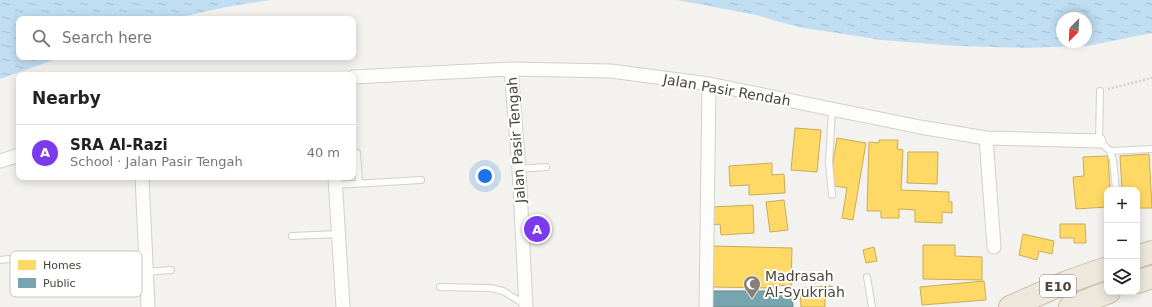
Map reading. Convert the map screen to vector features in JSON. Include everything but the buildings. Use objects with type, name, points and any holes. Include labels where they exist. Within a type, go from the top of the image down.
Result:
[{"type":"highway","points":[[1140,256],[1152,252]]},
{"type":"highway","name":"E10","points":[[1010,307],[1067,282],[1104,269]]},
{"type":"highway","points":[[1140,281],[1152,277]]},
{"type":"highway","name":"E10","points":[[1070,307],[1104,294]]},
{"type":"street","name":"Jalan Pasir Rendah","points":[[356,77],[511,69],[611,71],[709,84],[832,110],[986,138],[1099,141]]},
{"type":"street","name":"Jalan Pasir Tengah","points":[[511,69],[519,168],[526,306]]},
{"type":"street","points":[[706,307],[709,84]]},
{"type":"street","points":[[986,138],[994,247]]},
{"type":"street","points":[[0,161],[16,156]]},
{"type":"street","points":[[142,180],[148,307]]},
{"type":"street","points":[[335,181],[343,307]]},
{"type":"lane","points":[[1100,91],[1099,141],[1110,152],[1113,160],[1116,187]]},
{"type":"lane","points":[[832,110],[829,162],[832,195]]},
{"type":"lane","points":[[1110,152],[1152,149]]},
{"type":"lane","points":[[357,153],[359,183]]},
{"type":"lane","points":[[519,168],[546,167]]},
{"type":"lane","points":[[335,181],[359,183],[421,180]]},
{"type":"lane","points":[[292,236],[338,234]]},
{"type":"lane","points":[[0,260],[10,259]]},
{"type":"lane","points":[[146,272],[171,270]]},
{"type":"lane","points":[[867,276],[872,307]]},
{"type":"lane","points":[[440,287],[490,288],[503,291],[526,306]]},
{"type":"path","points":[[1100,91],[1152,78]]},
{"type":"water","points":[[0,0],[271,0],[212,10],[189,16],[16,16],[16,60],[54,60],[16,72],[16,73],[0,79]]},
{"type":"water","points":[[677,0],[1152,0],[1152,33],[1092,45],[1092,12],[1056,12],[1056,47],[1023,48],[957,46],[882,40],[798,27],[756,15]]},
{"type":"place","name":"SRA Al-Razi","points":[[537,229]]},
{"type":"place","name":"Madrasah Al-Syukriah","points":[[752,299]]}]
